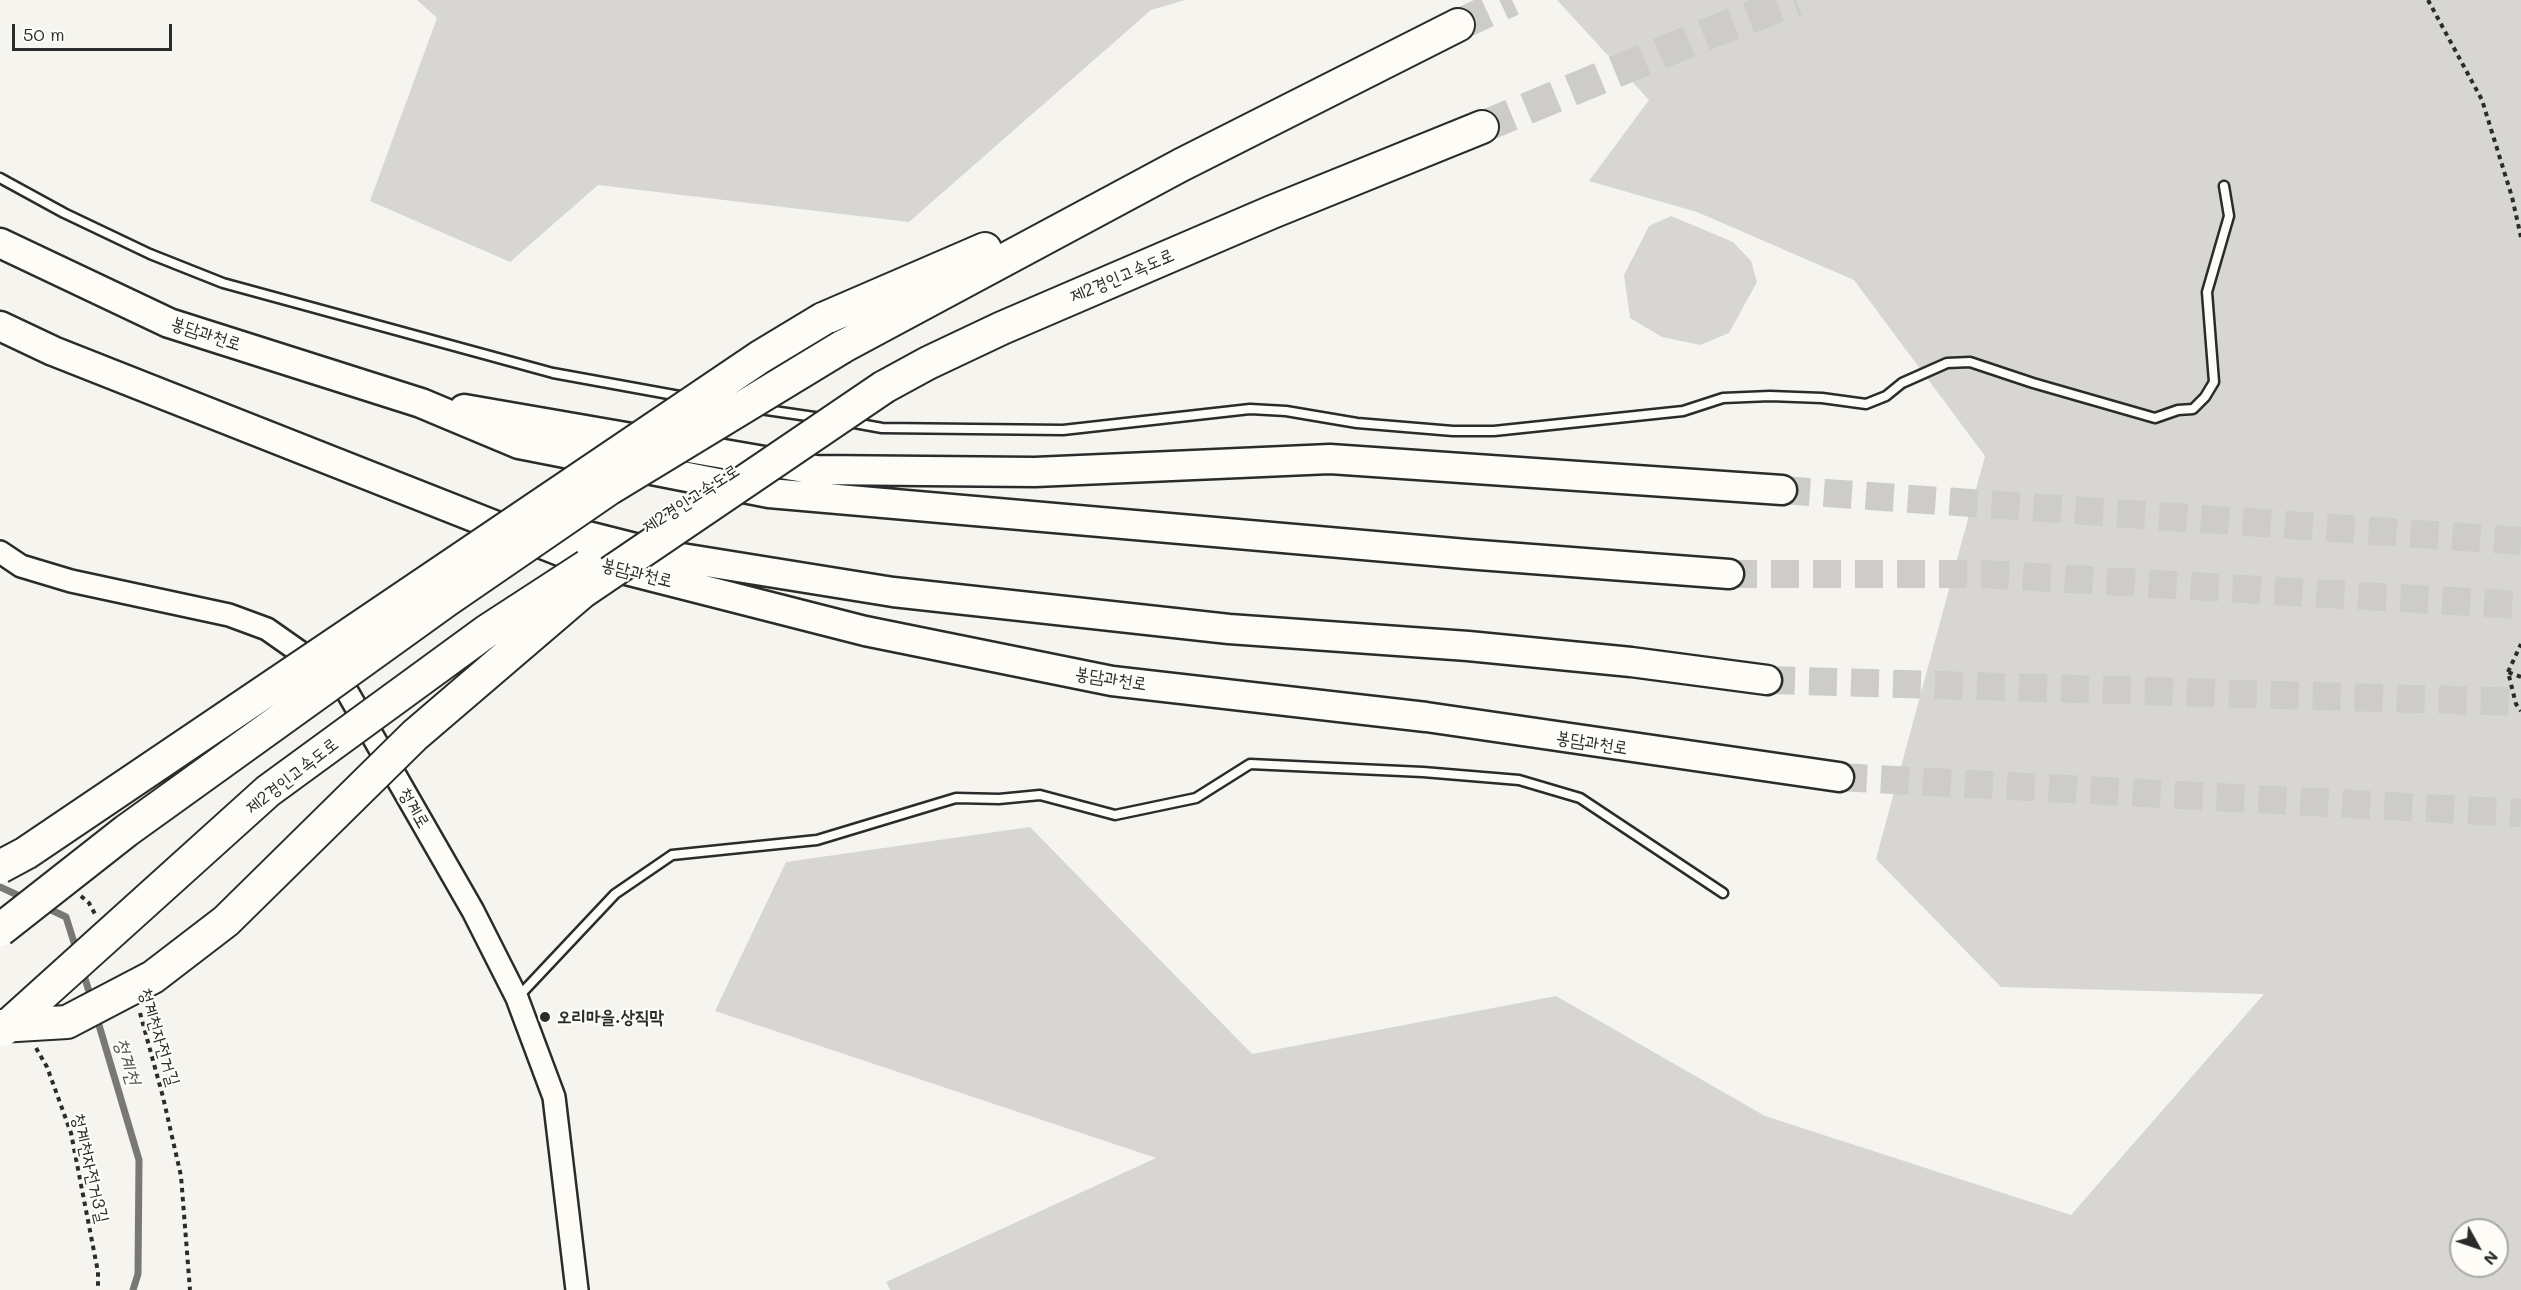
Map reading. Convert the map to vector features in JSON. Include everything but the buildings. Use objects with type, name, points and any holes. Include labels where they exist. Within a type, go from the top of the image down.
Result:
[{"type":"highway","points":[[0,930],[126,831],[476,580],[610,488],[842,347],[1181,165],[1458,25]]},
{"type":"highway","name":"제2경인고속도로","points":[[0,1033],[278,784],[487,631],[786,438],[928,363],[1002,328],[1272,212],[1482,127]]},
{"type":"highway","points":[[0,867],[26,853],[760,357],[823,319],[1181,165]]},
{"type":"highway","name":"봉담과천로","points":[[0,243],[169,323],[421,403],[519,444],[769,493],[1419,550],[1729,574]]},
{"type":"highway","name":"봉담과천로","points":[[0,326],[64,355],[575,557],[865,631],[1100,678],[1426,717],[1839,777]]},
{"type":"highway","points":[[0,1026],[67,1022],[153,977],[226,921],[415,735],[582,592],[884,387]]},
{"type":"highway","name":"봉담과천로","points":[[421,403],[816,470],[1035,471],[1329,459],[1782,490]]},
{"type":"highway","name":"봉담과천로","points":[[404,488],[663,555],[893,592],[1229,629],[1468,646],[1631,662],[1767,680]]},
{"type":"street","name":"청계로","points":[[0,552],[21,566],[71,581],[229,615],[267,629],[341,681],[473,911],[517,998],[554,1097],[577,1290]]},
{"type":"lane","points":[[0,178],[64,213],[150,254],[222,283],[553,373],[717,402]]},
{"type":"lane","points":[[729,404],[882,428],[1063,430],[1250,409],[1286,411],[1357,423],[1453,431],[1494,431],[1683,411],[1723,398],[1812,397],[1866,404],[1886,396],[1902,383],[1947,363],[1970,362],[2033,383],[2155,418],[2178,410],[2193,409],[2205,397],[2214,382],[2207,292],[2229,216],[2224,186]]},
{"type":"lane","points":[[517,998],[615,894],[672,855],[816,840],[956,798],[999,799],[1040,795],[1115,815],[1196,798],[1250,764],[1423,772],[1518,780],[1580,798],[1723,893]]},
{"type":"path","points":[[2428,0],[2482,100],[2500,165],[2512,197],[2521,237]]},
{"type":"path","points":[[2521,644],[2508,672],[2516,704],[2521,711]]},
{"type":"path","points":[[2508,672],[2521,677]]},
{"type":"path","points":[[72,889],[88,903],[99,922]]},
{"type":"path","name":"청계천자전거길","points":[[137,1004],[150,1046],[181,1176],[190,1290]]},
{"type":"path","name":"청계천자전거3길","points":[[35,1048],[47,1067],[71,1133],[96,1261],[98,1290]]},
{"type":"shaded area","points":[[417,0],[1185,0],[1151,10],[909,222],[598,185],[510,262],[370,201],[437,18]]},
{"type":"shaded area","points":[[1557,0],[2521,0],[2521,1290],[890,1290],[886,1282],[1156,1158],[715,1011],[786,862],[1030,827],[1252,1054],[1556,996],[1765,1116],[2071,1215],[2264,994],[2001,987],[1876,859],[1985,456],[1854,280],[1697,212],[1589,181],[1649,100]]},
{"type":"shaded area","points":[[1671,216],[1733,242],[1751,261],[1757,282],[1729,333],[1700,345],[1662,337],[1630,318],[1624,275],[1649,226]]},
{"type":"waterway","name":"청계천","points":[[0,887],[26,899]]},
{"type":"waterway","name":"청계천","points":[[45,907],[66,917],[77,952]]},
{"type":"waterway","name":"청계천","points":[[82,969],[92,1001]]},
{"type":"waterway","name":"청계천","points":[[96,1015],[139,1160],[138,1274],[133,1290]]},
{"type":"tunnel","points":[[1458,25],[1512,0]]},
{"type":"tunnel","points":[[1482,127],[1712,32],[1796,0]]},
{"type":"tunnel","points":[[1782,490],[2521,541]]},
{"type":"tunnel","points":[[1729,574],[1983,574],[2521,605]]},
{"type":"tunnel","points":[[1767,680],[2521,702]]},
{"type":"tunnel","points":[[1839,777],[2521,813]]},
{"type":"place","name":"오리마을.상직막","points":[[545,1017]]}]
